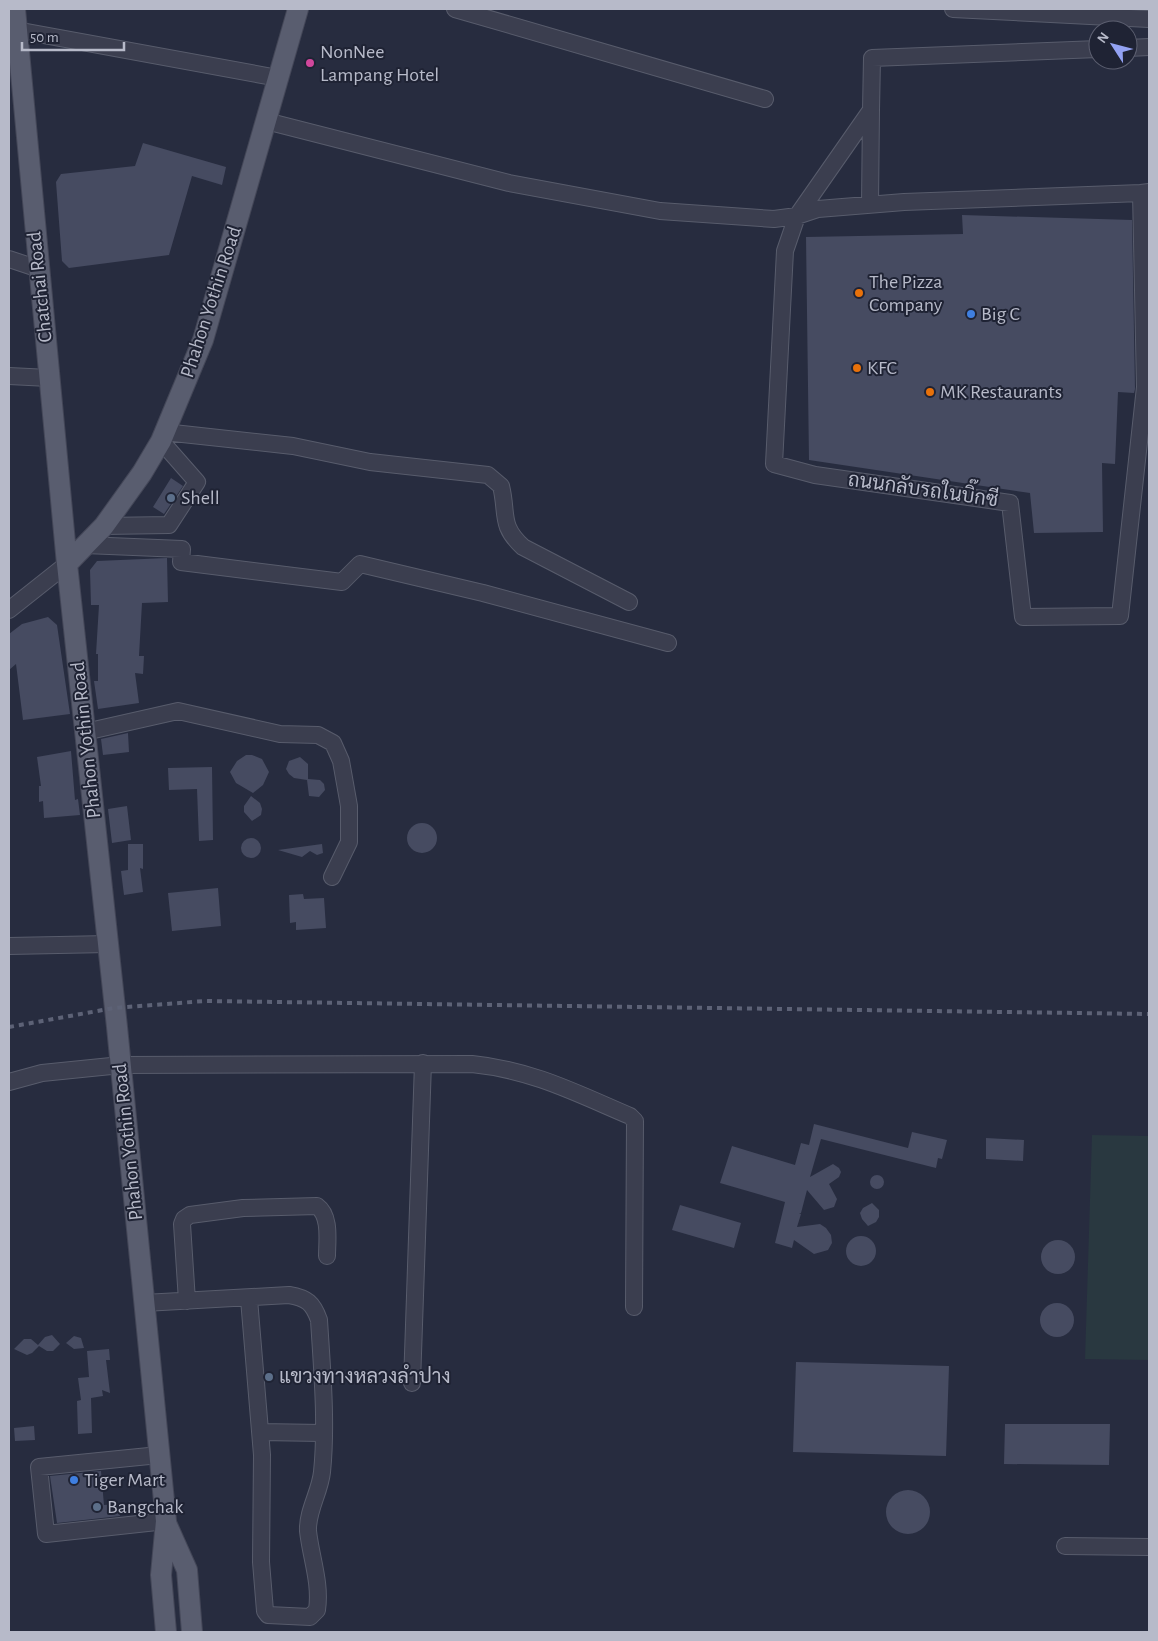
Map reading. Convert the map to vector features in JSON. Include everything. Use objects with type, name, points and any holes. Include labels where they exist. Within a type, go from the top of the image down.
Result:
[{"type":"main road","name":"Chatchai Road","points":[[15,9],[14,64],[39,269],[68,564]]},
{"type":"main road","name":"Phahon Yothin Road","points":[[166,1632],[161,1575],[166,1521],[121,1065],[68,564],[104,526],[142,473],[162,436],[203,340],[298,9]]},
{"type":"main road","name":"Phahon Yothin Road","points":[[166,1521],[187,1570],[192,1632]]},
{"type":"street","points":[[455,9],[765,99]]},
{"type":"street","points":[[953,9],[1149,19]]},
{"type":"street","points":[[16,30],[278,78]]},
{"type":"street","points":[[870,205],[872,58],[1088,49]]},
{"type":"street","points":[[797,216],[871,110]]},
{"type":"street","points":[[266,121],[509,183],[660,211],[736,218],[774,219],[797,216],[818,208],[1145,192]]},
{"type":"street","name":"ถนนกลับรถในบิ๊กซี","points":[[797,216],[785,251],[774,464],[815,475],[1010,503],[1023,617],[1120,616],[1145,387],[1145,192]]},
{"type":"street","points":[[9,259],[39,269]]},
{"type":"street","points":[[9,376],[49,378]]},
{"type":"street","points":[[155,548],[196,482],[162,436]]},
{"type":"street","points":[[162,436],[293,446],[370,462],[488,475],[501,486],[507,527],[511,536],[523,547],[629,602]]},
{"type":"street","points":[[104,526],[169,526]]},
{"type":"street","points":[[85,545],[182,548],[181,562],[342,582],[360,564],[483,592],[668,643]]},
{"type":"street","points":[[9,610],[68,564]]},
{"type":"street","points":[[85,732],[178,711],[280,734],[318,735],[333,743],[341,761],[349,806],[349,842],[332,877]]},
{"type":"street","points":[[9,946],[108,944]]},
{"type":"street","points":[[412,1384],[423,1063]]},
{"type":"street","points":[[9,1082],[42,1073],[121,1065],[423,1063],[504,1067],[542,1078],[630,1116],[635,1121],[634,1307]]},
{"type":"street","points":[[188,1301],[182,1224],[184,1219],[190,1215],[243,1208],[317,1206],[324,1216],[327,1227],[328,1256]]},
{"type":"street","points":[[144,1304],[249,1299],[289,1295],[309,1301],[315,1308],[319,1320],[322,1433],[321,1479],[310,1514],[308,1530],[317,1583],[318,1605],[314,1615],[303,1617],[268,1615],[266,1611],[262,1562],[260,1432],[249,1299]]},
{"type":"street","points":[[260,1432],[322,1433]]},
{"type":"street","points":[[159,1455],[39,1467],[46,1534],[166,1521]]},
{"type":"street","points":[[1065,1546],[1149,1547]]},
{"type":"shaded area","points":[[1092,1135],[1149,1136],[1149,1360],[1085,1359]]},
{"type":"building","points":[[143,143],[226,167],[222,185],[192,176],[169,255],[69,268],[62,261],[56,182],[61,174],[135,166]]},
{"type":"building","name":"Big C","points":[[962,215],[1132,220],[1135,389],[1134,393],[1118,392],[1115,464],[1102,463],[1103,532],[1034,533],[1030,493],[809,460],[806,237],[963,234]]},
{"type":"building","name":"Shell","points":[[171,478],[183,486],[164,514],[153,507]]},
{"type":"building","points":[[167,558],[168,602],[142,603],[139,656],[144,656],[143,674],[135,673],[139,703],[98,709],[94,681],[98,681],[98,654],[96,654],[99,605],[91,605],[90,570],[97,561]]},
{"type":"building","points":[[48,617],[57,625],[70,714],[23,720],[16,664],[9,670],[9,634],[22,624]]},
{"type":"building","points":[[128,733],[129,752],[103,755],[101,739]]},
{"type":"building","points":[[71,751],[75,800],[78,799],[80,815],[44,818],[43,801],[39,802],[39,786],[41,786],[37,757]]},
{"type":"building","points":[[246,755],[262,759],[269,772],[263,785],[253,793],[236,783],[230,772],[237,761]]},
{"type":"building","points":[[300,757],[308,764],[308,779],[320,780],[324,784],[325,790],[319,797],[309,796],[307,780],[294,778],[286,769],[289,761]]},
{"type":"building","points":[[212,767],[213,840],[199,841],[197,789],[169,790],[168,768]]},
{"type":"building","points":[[251,796],[260,803],[262,809],[261,815],[252,821],[244,812],[244,806]]},
{"type":"building","points":[[127,806],[131,840],[112,843],[108,809]]},
{"type":"building","points":[[422,823],[428,824],[436,832],[436,844],[428,852],[422,853],[416,852],[408,844],[407,838],[408,832],[416,824]]},
{"type":"building","points":[[247,838],[255,838],[261,844],[261,852],[255,858],[247,858],[241,852],[241,844]]},
{"type":"building","points":[[128,844],[143,844],[143,869],[140,868],[143,892],[124,895],[121,871],[128,870]]},
{"type":"building","points":[[322,844],[323,853],[317,855],[310,851],[302,857],[278,850]]},
{"type":"building","points":[[218,888],[221,926],[172,931],[168,893]]},
{"type":"building","points":[[303,894],[304,899],[324,898],[326,928],[296,930],[296,922],[290,923],[289,895]]},
{"type":"building","points":[[814,1124],[908,1148],[912,1132],[947,1140],[942,1159],[938,1158],[936,1168],[821,1139],[810,1177],[833,1164],[841,1172],[839,1177],[829,1184],[837,1199],[834,1207],[824,1210],[807,1190],[801,1213],[799,1213],[801,1214],[797,1227],[820,1224],[831,1235],[832,1243],[828,1250],[814,1254],[794,1240],[792,1248],[775,1243],[785,1202],[720,1183],[732,1146],[795,1165],[801,1143],[809,1145]]},
{"type":"building","points":[[986,1138],[1024,1140],[1023,1161],[986,1159]]},
{"type":"building","points":[[874,1175],[880,1175],[884,1182],[880,1189],[874,1189],[870,1185],[870,1179]]},
{"type":"building","points":[[872,1203],[879,1210],[879,1217],[876,1222],[868,1226],[860,1213],[863,1208]]},
{"type":"building","points":[[680,1205],[741,1223],[734,1248],[672,1230]]},
{"type":"building","points":[[861,1236],[872,1240],[876,1251],[872,1262],[861,1266],[850,1262],[846,1251],[850,1240]]},
{"type":"building","points":[[1058,1240],[1070,1245],[1075,1257],[1070,1269],[1058,1274],[1046,1269],[1041,1257],[1046,1245]]},
{"type":"building","points":[[1057,1303],[1069,1308],[1074,1320],[1069,1332],[1057,1337],[1045,1332],[1040,1320],[1045,1308]]},
{"type":"building","points":[[52,1335],[60,1344],[53,1351],[47,1351],[39,1346],[27,1355],[14,1349],[24,1339],[31,1339],[38,1345],[45,1337]]},
{"type":"building","points":[[74,1336],[81,1338],[84,1348],[74,1349],[66,1343]]},
{"type":"building","points":[[109,1349],[110,1360],[106,1360],[110,1393],[102,1390],[103,1396],[91,1398],[92,1433],[78,1434],[77,1401],[81,1400],[78,1378],[89,1377],[87,1351]]},
{"type":"building","points":[[796,1362],[949,1366],[946,1456],[793,1452]]},
{"type":"building","points":[[1005,1424],[1110,1424],[1109,1465],[1004,1464]]},
{"type":"building","points":[[34,1426],[35,1440],[15,1441],[14,1428]]},
{"type":"building","points":[[101,1471],[104,1505],[118,1504],[120,1516],[57,1523],[50,1476]]},
{"type":"building","points":[[912,1490],[924,1496],[929,1503],[929,1521],[924,1528],[917,1533],[904,1534],[896,1531],[889,1524],[886,1508],[889,1500],[896,1493]]},
{"type":"railway","points":[[9,1027],[114,1008],[205,1001],[1149,1014]]},
{"type":"place","name":"NonNee Lampang Hotel","points":[[310,63]]},
{"type":"place","name":"The Pizza Company","points":[[859,293]]},
{"type":"place","name":"Big C","points":[[971,314]]},
{"type":"place","name":"KFC","points":[[857,368]]},
{"type":"place","name":"MK Restaurants","points":[[930,392]]},
{"type":"place","name":"Shell","points":[[171,498]]},
{"type":"place","name":"แขวงทางหลวงลำปาง","points":[[269,1377]]},
{"type":"place","name":"Tiger Mart","points":[[74,1480]]},
{"type":"place","name":"Bangchak","points":[[97,1507]]}]
